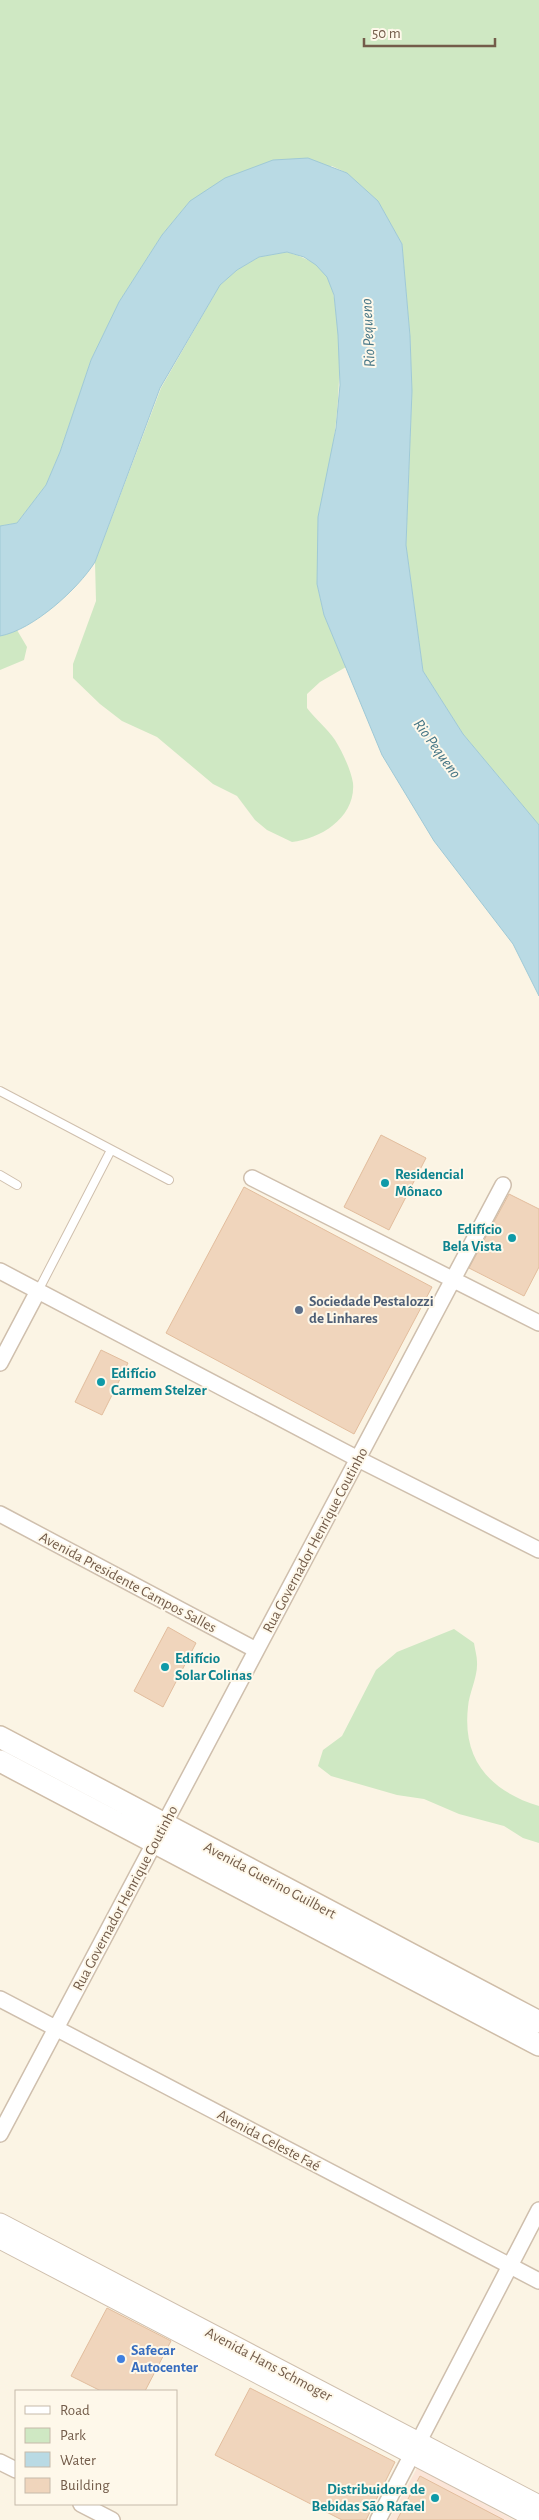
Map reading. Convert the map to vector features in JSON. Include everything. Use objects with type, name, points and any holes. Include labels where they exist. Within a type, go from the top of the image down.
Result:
[{"type":"main road","name":"Avenida Guerino Guilbert","points":[[0,1737],[539,2022]]},
{"type":"main road","name":"Avenida Guerino Guilbert","points":[[0,1762],[539,2045]]},
{"type":"street","points":[[252,1178],[539,1323]]},
{"type":"street","name":"Rua Governador Henrique Coutinho","points":[[0,2134],[503,1185]]},
{"type":"street","points":[[0,1271],[358,1459],[539,1550]]},
{"type":"street","points":[[0,1363],[38,1291]]},
{"type":"street","name":"Avenida Presidente Campos Salles","points":[[0,1514],[256,1650]]},
{"type":"street","name":"Avenida Celeste Faé","points":[[0,1999],[539,2281]]},
{"type":"street","points":[[378,2520],[539,2210]]},
{"type":"street","name":"Avenida Hans Schmoger","points":[[0,2223],[416,2448],[538,2520]]},
{"type":"street","name":"Avenida Hans Schmoger","points":[[0,2239],[416,2448],[539,2505]]},
{"type":"street","points":[[0,2462],[15,2470]]},
{"type":"street","points":[[83,2505],[112,2520]]},
{"type":"lane","points":[[0,1092],[169,1180]]},
{"type":"lane","points":[[38,1291],[112,1150]]},
{"type":"lane","points":[[0,1175],[17,1185]]},
{"type":"shaded area","name":"Distribuidora de Bebidas São Rafael","points":[[417,2468],[514,2520],[389,2520]]},
{"type":"green space","points":[[0,0],[539,0],[539,825],[463,734],[423,671],[406,545],[412,391],[410,336],[402,244],[378,201],[347,173],[332,166],[190,201],[162,235],[119,302],[91,360],[60,452],[46,485],[17,523],[0,526]]},
{"type":"green space","points":[[287,252],[311,261],[325,273],[332,289],[335,305],[339,356],[339,389],[319,551],[317,584],[324,615],[346,667],[320,682],[307,694],[307,708],[335,740],[346,761],[353,783],[349,806],[343,816],[325,831],[303,840],[292,842],[267,830],[255,820],[237,796],[213,784],[157,737],[122,721],[100,704],[73,678],[73,664],[96,601],[95,562],[161,388],[220,285],[237,270],[259,257]]},
{"type":"green space","points":[[17,630],[27,647],[24,660],[0,670],[0,636]]},
{"type":"green space","points":[[454,1629],[474,1643],[476,1655],[477,1668],[468,1707],[467,1726],[475,1758],[493,1782],[506,1792],[539,1806],[539,1843],[523,1838],[504,1826],[459,1814],[424,1799],[397,1795],[331,1776],[318,1766],[323,1750],[342,1736],[376,1670],[397,1652]]},
{"type":"water","name":"Rio Pequeno","points":[[308,158],[347,173],[378,201],[402,244],[410,336],[412,391],[406,545],[423,671],[463,734],[539,825],[539,996],[513,944],[434,841],[382,755],[324,615],[317,584],[318,517],[336,428],[340,385],[334,295],[327,277],[316,265],[304,257],[287,252],[259,257],[237,270],[220,285],[160,388],[95,562],[78,584],[54,607],[26,626],[0,636],[0,526],[17,523],[46,485],[60,452],[91,360],[119,302],[162,235],[190,201],[225,178],[273,160]]},
{"type":"building","name":"Residencial Mônaco","points":[[381,1135],[426,1158],[389,1230],[344,1207]]},
{"type":"building","name":"Sociedade Pestalozzi de Linhares","points":[[244,1187],[432,1287],[354,1434],[166,1333]]},
{"type":"building","name":"Edifício Bela Vista","points":[[509,1194],[539,1209],[539,1267],[524,1296],[469,1268]]},
{"type":"building","name":"Edifício Carmem Stelzer","points":[[101,1350],[128,1363],[102,1415],[75,1402]]},
{"type":"building","name":"Edifício Solar Colinas","points":[[168,1627],[196,1643],[163,1707],[134,1691]]},
{"type":"building","name":"Safecar Autocenter","points":[[107,2308],[171,2341],[146,2390],[99,2390],[71,2376]]},
{"type":"building","points":[[250,2388],[395,2462],[366,2520],[342,2520],[215,2455]]},
{"type":"building","name":"Distribuidora de Bebidas São Rafael","points":[[420,2476],[504,2520],[397,2520]]},
{"type":"place","name":"Residencial Mônaco","points":[[385,1183]]},
{"type":"place","name":"Edifício Bela Vista","points":[[512,1238]]},
{"type":"place","name":"Sociedade Pestalozzi de Linhares","points":[[299,1310]]},
{"type":"place","name":"Edifício Carmem Stelzer","points":[[101,1382]]},
{"type":"place","name":"Edifício Solar Colinas","points":[[165,1667]]},
{"type":"place","name":"Safecar Autocenter","points":[[121,2359]]},
{"type":"place","name":"Distribuidora de Bebidas São Rafael","points":[[435,2498]]}]
